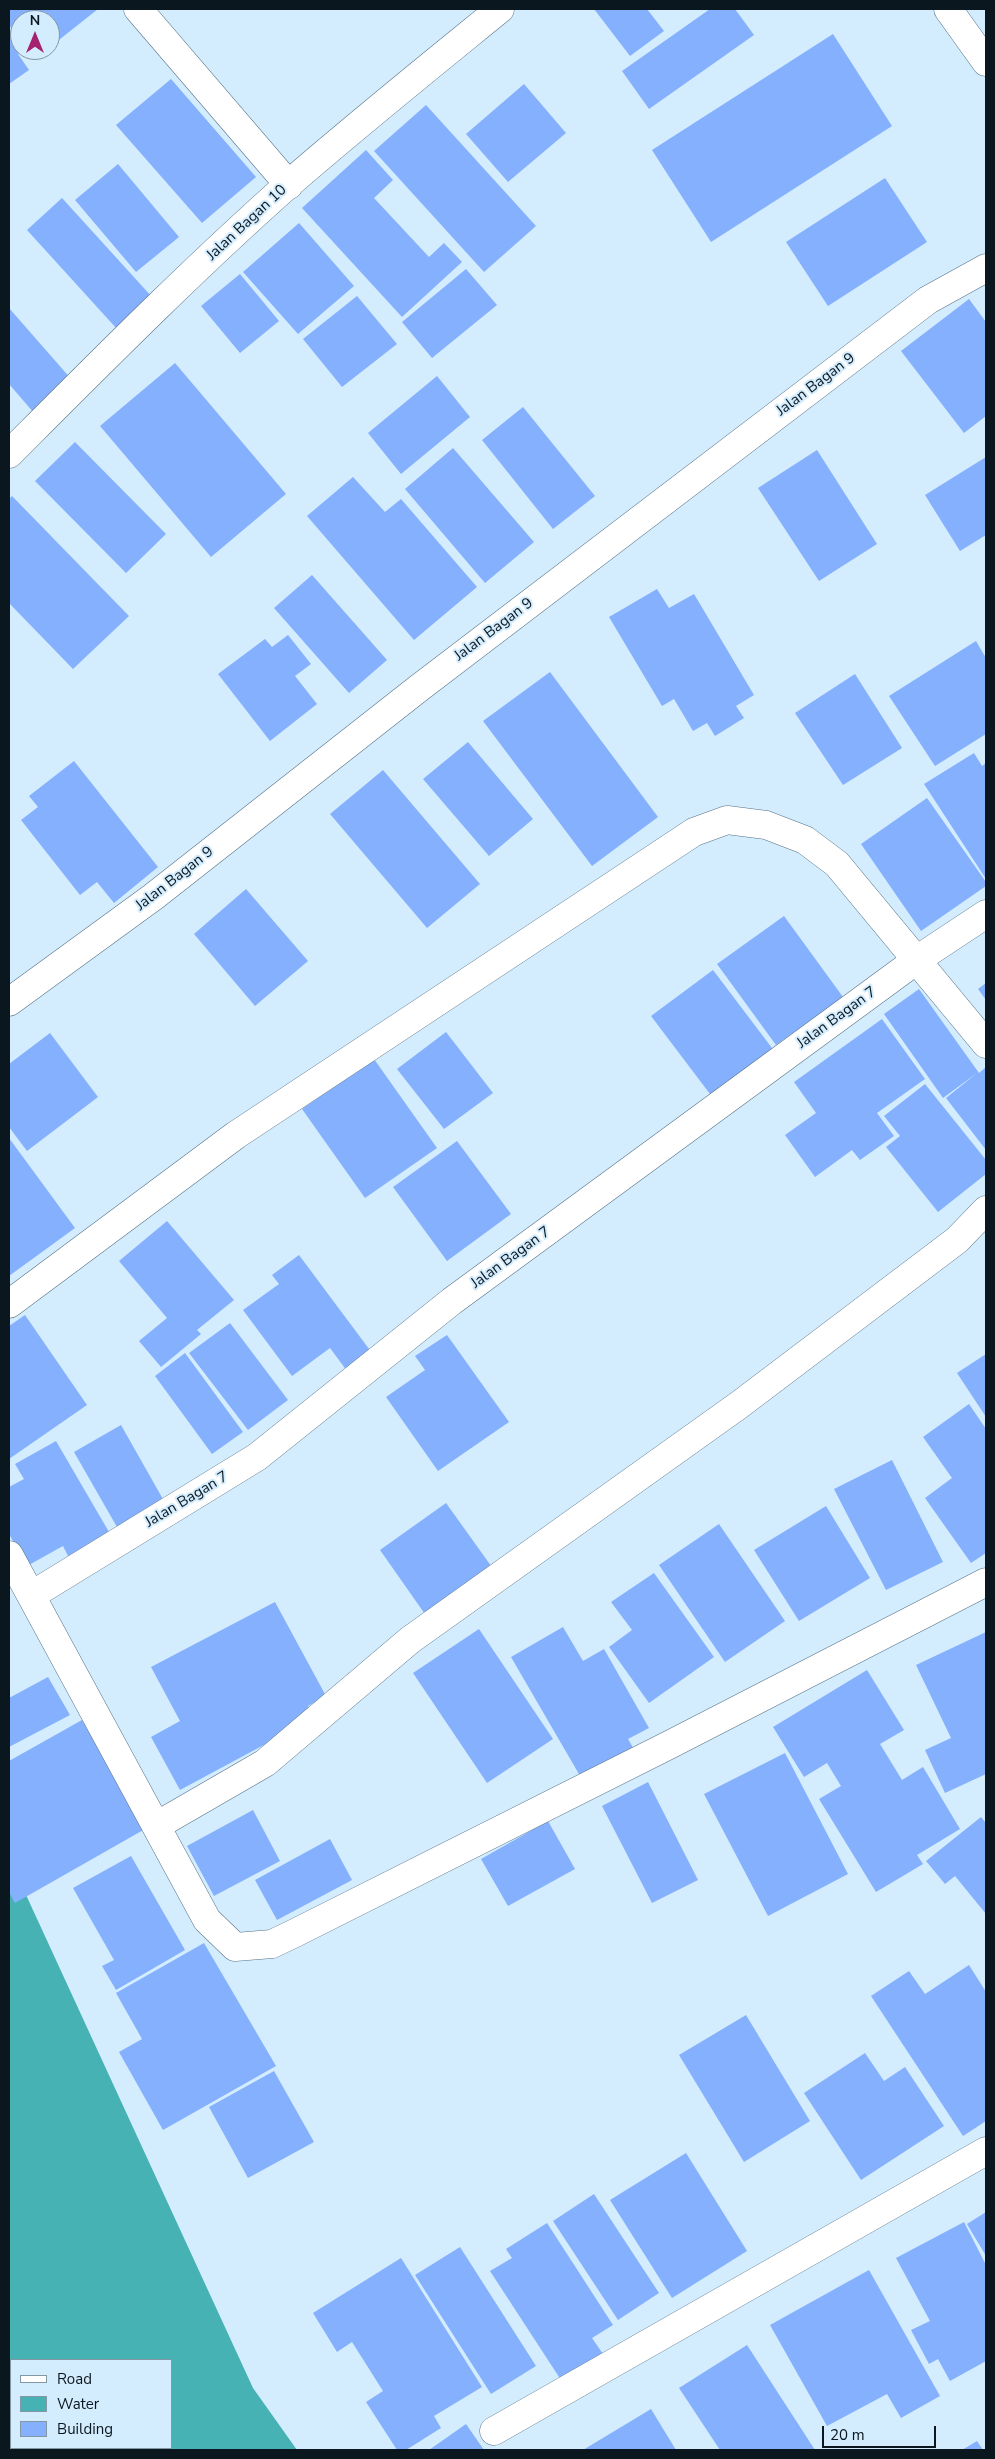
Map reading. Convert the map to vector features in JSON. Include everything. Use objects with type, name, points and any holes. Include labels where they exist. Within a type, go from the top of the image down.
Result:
[{"type":"street","points":[[138,9],[289,184]]},
{"type":"street","name":"Jalan Bagan 10","points":[[9,454],[162,302],[289,184],[360,122],[500,9]]},
{"type":"street","points":[[948,9],[986,62]]},
{"type":"street","name":"Jalan Bagan 9","points":[[9,1002],[153,897],[419,688],[928,300],[986,268]]},
{"type":"street","points":[[9,1304],[236,1134],[694,832],[727,820],[766,825],[805,840],[837,864],[918,959],[986,1044]]},
{"type":"street","name":"Jalan Bagan 7","points":[[32,1595],[257,1457],[452,1301],[918,959],[986,914]]},
{"type":"street","points":[[156,1826],[266,1763],[410,1640],[739,1405],[957,1240],[986,1210]]},
{"type":"street","points":[[9,1555],[207,1920],[235,1947],[272,1944],[671,1744],[986,1582]]},
{"type":"street","points":[[494,2431],[986,2151]]},
{"type":"water","points":[[9,1858],[253,2388],[297,2450],[9,2450]]},
{"type":"building","points":[[9,9],[98,9],[60,39],[60,10],[10,10],[10,26]]},
{"type":"building","points":[[594,9],[647,9],[664,31],[630,56]]},
{"type":"building","points":[[710,9],[735,9],[754,35],[649,109],[622,71]]},
{"type":"building","points":[[9,29],[10,60],[22,60],[29,70],[9,84]]},
{"type":"building","points":[[833,34],[892,126],[711,242],[652,150]]},
{"type":"building","points":[[171,79],[256,177],[202,223],[116,125]]},
{"type":"building","points":[[524,84],[566,133],[508,182],[466,134]]},
{"type":"building","points":[[426,105],[536,226],[484,272],[374,151]]},
{"type":"building","points":[[366,150],[393,180],[374,198],[429,257],[444,243],[462,262],[402,317],[302,208]]},
{"type":"building","points":[[118,164],[179,237],[136,272],[75,200]]},
{"type":"building","points":[[885,178],[927,242],[828,306],[786,242]]},
{"type":"building","points":[[62,198],[152,297],[117,329],[27,230]]},
{"type":"building","points":[[299,223],[354,286],[298,334],[243,272]]},
{"type":"building","points":[[466,269],[497,305],[432,358],[402,322]]},
{"type":"building","points":[[240,274],[279,321],[240,353],[201,306]]},
{"type":"building","points":[[357,296],[397,344],[342,387],[303,339]]},
{"type":"building","points":[[969,299],[986,322],[986,416],[964,433],[901,351]]},
{"type":"building","points":[[9,308],[72,380],[34,413],[9,384]]},
{"type":"building","points":[[175,363],[286,494],[211,557],[100,426]]},
{"type":"building","points":[[437,376],[470,417],[401,474],[368,433]]},
{"type":"building","points":[[523,407],[595,496],[553,529],[482,440]]},
{"type":"building","points":[[75,442],[166,534],[126,573],[35,481]]},
{"type":"building","points":[[453,448],[534,542],[485,583],[405,489]]},
{"type":"building","points":[[817,450],[877,544],[819,581],[758,488]]},
{"type":"building","points":[[986,457],[986,535],[960,551],[925,495]]},
{"type":"building","points":[[353,477],[385,512],[401,499],[477,587],[414,640],[307,516]]},
{"type":"building","points":[[12,496],[129,616],[73,669],[9,603],[9,499]]},
{"type":"building","points":[[312,575],[387,660],[349,693],[274,608]]},
{"type":"building","points":[[657,589],[669,608],[694,594],[754,695],[736,706],[744,718],[715,736],[707,723],[693,731],[674,699],[662,706],[609,617]]},
{"type":"building","points":[[288,635],[311,664],[295,676],[317,704],[270,741],[218,674],[265,639],[272,647]]},
{"type":"building","points":[[976,641],[986,658],[986,734],[935,766],[889,696]]},
{"type":"building","points":[[550,672],[658,817],[592,866],[483,721]]},
{"type":"building","points":[[855,674],[902,748],[843,785],[795,713]]},
{"type":"building","points":[[468,742],[533,819],[489,856],[423,779]]},
{"type":"building","points":[[974,753],[982,766],[986,763],[986,879],[924,784]]},
{"type":"building","points":[[74,761],[158,867],[114,903],[97,882],[80,895],[21,820],[38,807],[29,796]]},
{"type":"building","points":[[383,770],[480,884],[427,928],[330,814]]},
{"type":"building","points":[[927,798],[986,882],[986,886],[921,931],[861,844]]},
{"type":"building","points":[[246,889],[308,961],[255,1006],[194,934]]},
{"type":"building","points":[[784,916],[843,997],[776,1045],[717,964]]},
{"type":"building","points":[[713,970],[775,1052],[713,1098],[651,1016]]},
{"type":"building","points":[[986,983],[986,1000],[978,989]]},
{"type":"building","points":[[919,989],[979,1073],[986,1067],[986,1150],[946,1098],[977,1073],[943,1098],[884,1014]]},
{"type":"building","points":[[882,1019],[925,1079],[877,1113],[894,1136],[860,1160],[852,1150],[815,1177],[785,1135],[816,1113],[794,1082]]},
{"type":"building","points":[[446,1032],[493,1093],[444,1129],[397,1069]]},
{"type":"building","points":[[50,1033],[98,1097],[27,1151],[9,1127],[9,1064]]},
{"type":"building","points":[[374,1059],[437,1148],[365,1198],[302,1109]]},
{"type":"building","points":[[925,1084],[986,1160],[986,1174],[938,1212],[886,1147],[900,1136],[884,1116]]},
{"type":"building","points":[[9,1138],[75,1228],[9,1276]]},
{"type":"building","points":[[457,1141],[511,1214],[447,1261],[393,1187]]},
{"type":"building","points":[[167,1221],[234,1300],[197,1330],[201,1334],[161,1367],[139,1341],[167,1318],[119,1261]]},
{"type":"building","points":[[299,1255],[375,1357],[350,1375],[330,1348],[292,1376],[243,1310],[279,1284],[272,1275]]},
{"type":"building","points":[[25,1315],[87,1405],[9,1459],[9,1326]]},
{"type":"building","points":[[230,1323],[288,1400],[248,1430],[189,1353]]},
{"type":"building","points":[[447,1335],[509,1422],[438,1471],[386,1397],[425,1370],[415,1356]]},
{"type":"building","points":[[185,1353],[243,1432],[212,1454],[155,1376]]},
{"type":"building","points":[[986,1354],[986,1417],[957,1373]]},
{"type":"building","points":[[969,1404],[986,1429],[986,1553],[971,1563],[925,1498],[952,1478],[923,1437]]},
{"type":"building","points":[[121,1425],[168,1508],[121,1534],[74,1452]]},
{"type":"building","points":[[56,1441],[109,1532],[68,1556],[63,1546],[27,1566],[9,1534],[9,1487],[24,1479],[15,1464]]},
{"type":"building","points":[[892,1460],[943,1562],[886,1590],[834,1489]]},
{"type":"building","points":[[446,1503],[494,1570],[427,1617],[380,1550]]},
{"type":"building","points":[[826,1506],[870,1578],[799,1621],[754,1550]]},
{"type":"building","points":[[719,1524],[785,1621],[725,1662],[659,1565]]},
{"type":"building","points":[[654,1573],[714,1657],[649,1703],[609,1647],[632,1630],[611,1602]]},
{"type":"building","points":[[275,1602],[326,1696],[308,1706],[314,1718],[180,1790],[151,1737],[180,1721],[151,1667]]},
{"type":"building","points":[[563,1627],[583,1661],[604,1649],[649,1728],[628,1739],[635,1751],[583,1781],[511,1657]]},
{"type":"building","points":[[479,1629],[553,1739],[487,1783],[413,1673]]},
{"type":"building","points":[[986,1632],[986,1774],[945,1793],[925,1750],[951,1738],[916,1665]]},
{"type":"building","points":[[867,1670],[904,1730],[880,1744],[902,1780],[923,1767],[960,1829],[917,1855],[923,1864],[876,1892],[819,1799],[841,1786],[827,1763],[804,1777],[773,1727]]},
{"type":"building","points":[[48,1677],[70,1715],[9,1747],[9,1698]]},
{"type":"building","points":[[82,1720],[145,1829],[15,1903],[9,1892],[9,1761]]},
{"type":"building","points":[[785,1753],[848,1874],[768,1916],[704,1794]]},
{"type":"building","points":[[648,1782],[698,1880],[652,1903],[602,1806]]},
{"type":"building","points":[[253,1810],[280,1861],[214,1896],[187,1846]]},
{"type":"building","points":[[981,1817],[986,1823],[986,1914],[955,1876],[945,1884],[926,1861]]},
{"type":"building","points":[[548,1821],[575,1869],[508,1906],[481,1859]]},
{"type":"building","points":[[330,1839],[352,1880],[277,1920],[255,1880]]},
{"type":"building","points":[[131,1856],[185,1950],[116,1990],[102,1966],[114,1960],[73,1888]]},
{"type":"building","points":[[204,1943],[276,2066],[163,2130],[119,2052],[142,2039],[116,1993]]},
{"type":"building","points":[[969,1965],[986,1992],[986,2121],[963,2136],[871,1996],[909,1971],[925,1994]]},
{"type":"building","points":[[746,2015],[810,2121],[744,2162],[679,2055]]},
{"type":"building","points":[[865,2053],[884,2081],[905,2067],[944,2126],[861,2180],[804,2093]]},
{"type":"building","points":[[274,2071],[314,2142],[248,2178],[209,2107]]},
{"type":"building","points":[[686,2153],[747,2251],[672,2298],[610,2200]]},
{"type":"building","points":[[594,2194],[659,2293],[618,2320],[553,2221]]},
{"type":"building","points":[[986,2212],[986,2256],[967,2224]]},
{"type":"building","points":[[964,2222],[986,2265],[986,2361],[950,2381],[938,2359],[929,2364],[911,2330],[930,2321],[896,2258]]},
{"type":"building","points":[[547,2223],[613,2325],[592,2338],[603,2354],[561,2380],[490,2271],[512,2258],[506,2249]]},
{"type":"building","points":[[460,2247],[536,2366],[491,2394],[415,2275]]},
{"type":"building","points":[[401,2258],[482,2387],[434,2416],[441,2428],[406,2450],[397,2450],[366,2402],[383,2391],[352,2342],[337,2352],[313,2313]]},
{"type":"building","points":[[869,2270],[940,2396],[901,2418],[887,2394],[827,2426],[770,2325]]},
{"type":"building","points":[[747,2345],[815,2450],[720,2450],[679,2388]]},
{"type":"building","points":[[651,2409],[676,2450],[583,2450]]},
{"type":"building","points":[[466,2424],[484,2450],[429,2450]]},
{"type":"building","points":[[977,2441],[983,2450],[962,2450]]}]
